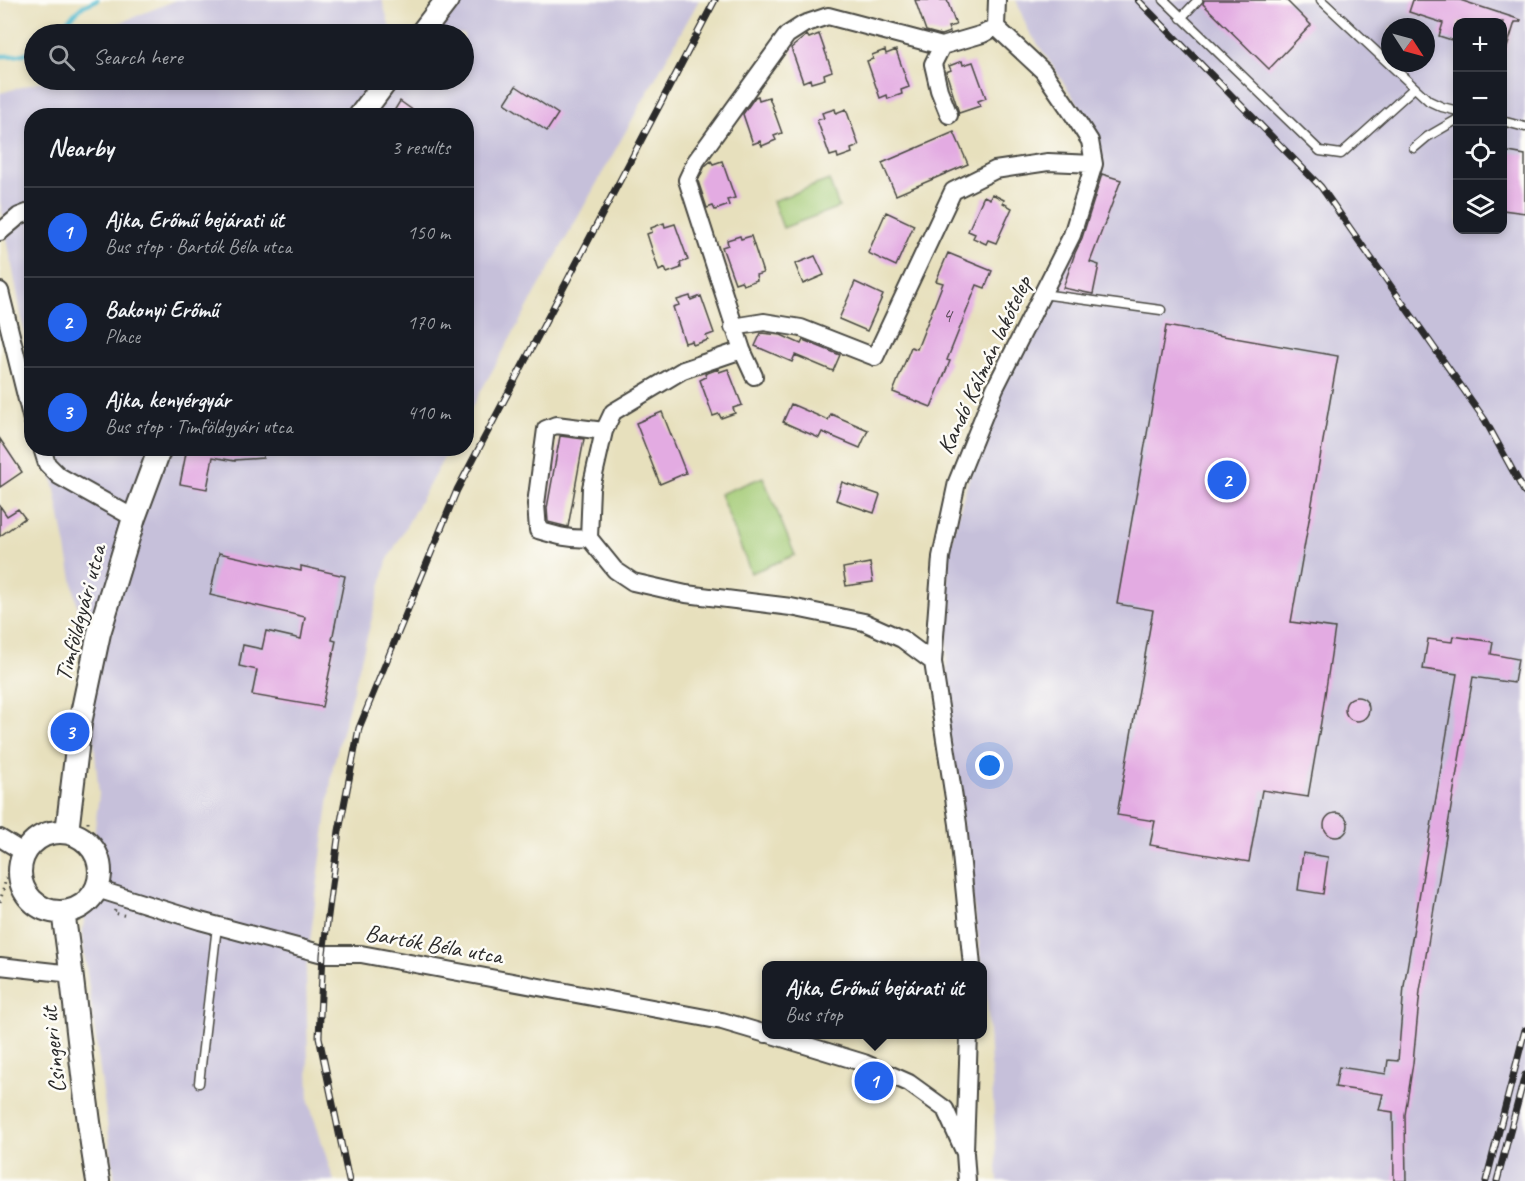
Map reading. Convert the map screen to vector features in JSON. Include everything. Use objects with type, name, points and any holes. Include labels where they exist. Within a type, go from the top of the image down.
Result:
[{"type":"main road","points":[[429,24],[447,0]]},
{"type":"main road","points":[[366,108],[380,90]]},
{"type":"main road","name":"Timföldgyári utca","points":[[67,832],[80,723],[99,633],[134,518],[157,456]]},
{"type":"main road","points":[[67,832],[84,839],[96,853],[100,864],[97,889],[83,905],[63,912],[43,909],[27,896],[20,877],[17,857],[45,834],[67,832]]},
{"type":"main road","name":"Csingeri út","points":[[63,912],[88,1127],[98,1181]]},
{"type":"street","points":[[733,327],[764,322],[801,328],[875,357],[953,191],[995,170],[1048,162],[1094,164],[1090,141],[1043,71],[996,27],[997,0]]},
{"type":"street","points":[[754,376],[733,327],[687,180],[696,160],[788,35],[804,24],[828,16],[942,46],[983,34],[996,27]]},
{"type":"street","points":[[942,46],[933,64],[939,90],[949,115]]},
{"type":"street","name":"Kandó Kálmán lakótelep","points":[[972,961],[958,824],[933,662],[941,557],[957,482],[995,388],[1072,235],[1094,164]]},
{"type":"street","points":[[0,232],[24,214]]},
{"type":"street","points":[[0,291],[24,388]]},
{"type":"street","points":[[742,350],[683,370],[613,412],[604,431],[591,488],[589,538],[615,570],[633,582],[686,594],[791,607],[864,622],[902,639],[933,662]]},
{"type":"street","points":[[589,538],[579,539],[538,530],[536,504],[546,429],[556,425],[604,431]]},
{"type":"street","points":[[44,456],[47,464],[59,476],[134,518]]},
{"type":"street","points":[[0,838],[18,849],[17,857]]},
{"type":"street","name":"Bartók Béla utca","points":[[97,889],[217,926],[323,954],[362,954],[722,1021],[762,1032]]},
{"type":"street","points":[[0,966],[72,974]]},
{"type":"street","name":"Bartók Béla utca","points":[[784,1039],[864,1064],[909,1083],[945,1109],[965,1153],[967,1181]]},
{"type":"street","points":[[965,1153],[969,1039]]},
{"type":"lane","points":[[1164,0],[1320,151],[1341,154],[1414,88]]},
{"type":"lane","points":[[1182,18],[1198,0]]},
{"type":"lane","points":[[1321,0],[1429,101],[1453,110]]},
{"type":"lane","points":[[1414,148],[1427,137],[1453,122]]},
{"type":"lane","points":[[1507,122],[1525,127]]},
{"type":"lane","points":[[1042,294],[1161,310]]},
{"type":"lane","points":[[199,1083],[217,926]]},
{"type":"path","points":[[0,902],[17,857]]},
{"type":"shaded area","points":[[176,0],[382,0],[389,24],[117,24]]},
{"type":"shaded area","points":[[463,0],[699,0],[474,403],[474,108],[24,108],[24,330],[0,201],[0,93],[24,86],[24,90],[474,90],[474,24],[444,24]]},
{"type":"shaded area","points":[[1016,0],[1525,0],[1525,1181],[998,1181],[987,1000],[987,961],[981,961],[946,716],[948,551],[985,421],[1100,171],[1093,127],[1027,28]]},
{"type":"shaded area","points":[[48,456],[445,456],[387,561],[333,766],[306,972],[309,1102],[334,1181],[115,1181],[82,937],[99,794],[84,641]]},
{"type":"green space","points":[[829,180],[839,207],[783,228],[773,201]]},
{"type":"green space","points":[[763,477],[795,555],[751,573],[720,494]]},
{"type":"building","points":[[915,0],[947,0],[956,25],[948,27],[950,32],[941,35],[926,31]]},
{"type":"building","points":[[1204,0],[1286,0],[1311,25],[1269,69],[1203,4]]},
{"type":"building","points":[[1413,0],[1460,0],[1521,20],[1515,22],[1507,48],[1507,18],[1453,18],[1453,40],[1439,36],[1443,23],[1435,20],[1435,18],[1409,12]]},
{"type":"building","points":[[819,34],[832,71],[824,74],[825,79],[811,83],[810,79],[803,82],[791,48],[807,35],[809,38]]},
{"type":"building","points":[[885,50],[886,54],[896,50],[909,87],[901,90],[902,94],[888,99],[887,95],[880,98],[867,61],[873,59],[872,55]]},
{"type":"building","points":[[962,61],[963,65],[973,62],[986,98],[978,101],[980,106],[959,113],[946,72],[951,70],[949,66]]},
{"type":"building","points":[[516,86],[558,114],[547,131],[505,103]]},
{"type":"building","points":[[758,96],[759,100],[769,97],[782,133],[774,136],[776,140],[762,146],[760,141],[753,144],[743,114]]},
{"type":"building","points":[[400,101],[410,108],[396,108]]},
{"type":"building","points":[[835,109],[836,113],[846,109],[859,146],[851,149],[852,153],[838,158],[837,154],[830,156],[817,120],[824,118],[822,113]]},
{"type":"building","points":[[954,132],[968,164],[896,195],[882,163]]},
{"type":"building","points":[[1507,152],[1525,155],[1525,213],[1507,211]]},
{"type":"building","points":[[711,161],[713,164],[722,161],[735,198],[727,200],[729,205],[715,210],[713,206],[707,208],[698,181],[705,166]]},
{"type":"building","points":[[1102,174],[1121,180],[1090,262],[1099,265],[1093,294],[1063,288],[1082,238]]},
{"type":"building","points":[[992,194],[1004,200],[1003,203],[1012,208],[996,243],[988,240],[986,244],[973,238],[975,234],[968,231],[984,196],[990,199]]},
{"type":"building","points":[[886,212],[914,225],[896,266],[868,253]]},
{"type":"building","points":[[664,223],[665,227],[675,224],[688,260],[680,263],[681,268],[667,273],[665,268],[659,271],[647,234],[652,232],[651,228]]},
{"type":"building","points":[[740,236],[741,239],[751,236],[763,273],[756,275],[757,280],[743,285],[741,281],[735,283],[722,247],[728,245],[727,240]]},
{"type":"building","points":[[948,253],[992,271],[985,288],[977,285],[931,407],[893,392],[911,347],[917,349],[943,283],[936,281]]},
{"type":"building","points":[[815,256],[824,275],[803,284],[795,264]]},
{"type":"building","points":[[855,282],[883,295],[867,331],[839,319]]},
{"type":"building","points":[[690,296],[691,300],[701,296],[714,333],[706,336],[708,340],[693,345],[692,341],[685,343],[673,307],[679,305],[677,300]]},
{"type":"building","points":[[1166,326],[1338,356],[1291,622],[1335,628],[1308,797],[1262,790],[1249,862],[1150,845],[1155,821],[1117,815],[1153,610],[1117,604]]},
{"type":"building","points":[[761,333],[781,335],[801,344],[803,340],[840,355],[833,371],[795,355],[792,362],[755,346]]},
{"type":"building","points":[[718,369],[719,372],[728,369],[742,405],[733,408],[735,413],[721,418],[719,414],[713,416],[700,380],[706,377],[705,374]]},
{"type":"building","points":[[791,404],[828,420],[831,414],[868,430],[860,448],[822,432],[819,438],[783,422]]},
{"type":"building","points":[[662,412],[686,473],[660,484],[636,423]]},
{"type":"building","points":[[560,436],[584,439],[568,527],[548,522],[547,508]]},
{"type":"building","points":[[0,439],[22,472],[0,487]]},
{"type":"building","points":[[185,456],[263,456],[263,458],[235,461],[213,457],[207,489],[180,484]]},
{"type":"building","points":[[842,482],[880,495],[874,513],[836,500]]},
{"type":"building","points":[[0,506],[7,516],[18,509],[25,518],[0,536]]},
{"type":"building","points":[[219,553],[301,571],[301,566],[345,576],[332,640],[336,641],[322,707],[252,695],[257,670],[239,666],[243,645],[262,649],[266,631],[301,639],[305,617],[210,595]]},
{"type":"building","points":[[870,563],[873,582],[846,586],[843,568]]},
{"type":"building","points":[[1453,636],[1493,642],[1491,654],[1518,659],[1514,683],[1473,677],[1420,991],[1405,1115],[1406,1181],[1394,1181],[1393,1112],[1379,1110],[1383,1094],[1335,1087],[1339,1067],[1386,1074],[1388,1060],[1398,1061],[1404,986],[1457,674],[1423,669],[1428,639],[1452,642]]},
{"type":"building","points":[[1357,697],[1362,698],[1368,704],[1368,714],[1362,720],[1357,721],[1352,720],[1346,714],[1345,709],[1346,704],[1352,698]]},
{"type":"building","points":[[1336,813],[1341,814],[1347,820],[1347,830],[1341,836],[1336,837],[1331,836],[1325,830],[1324,825],[1325,820],[1331,814]]},
{"type":"building","points":[[1303,853],[1328,857],[1323,894],[1298,890]]},
{"type":"waterway","points":[[64,24],[83,6],[97,0]]},
{"type":"waterway","points":[[0,56],[24,53]]},
{"type":"railway","points":[[349,1181],[319,1037],[323,954],[339,831],[359,728],[457,490],[715,0]]},
{"type":"railway","points":[[1138,0],[1321,187],[1485,420],[1525,493]]},
{"type":"railway","points":[[1486,1181],[1525,1030]]},
{"type":"railway","points":[[1497,1181],[1525,1075]]},
{"type":"place","name":"Bakonyi Erőmű","points":[[1227,480]]},
{"type":"place","name":"Ajka, kenyérgyár","points":[[70,732]]},
{"type":"place","name":"Ajka, Erőmű bejárati út","points":[[874,1081]]}]
